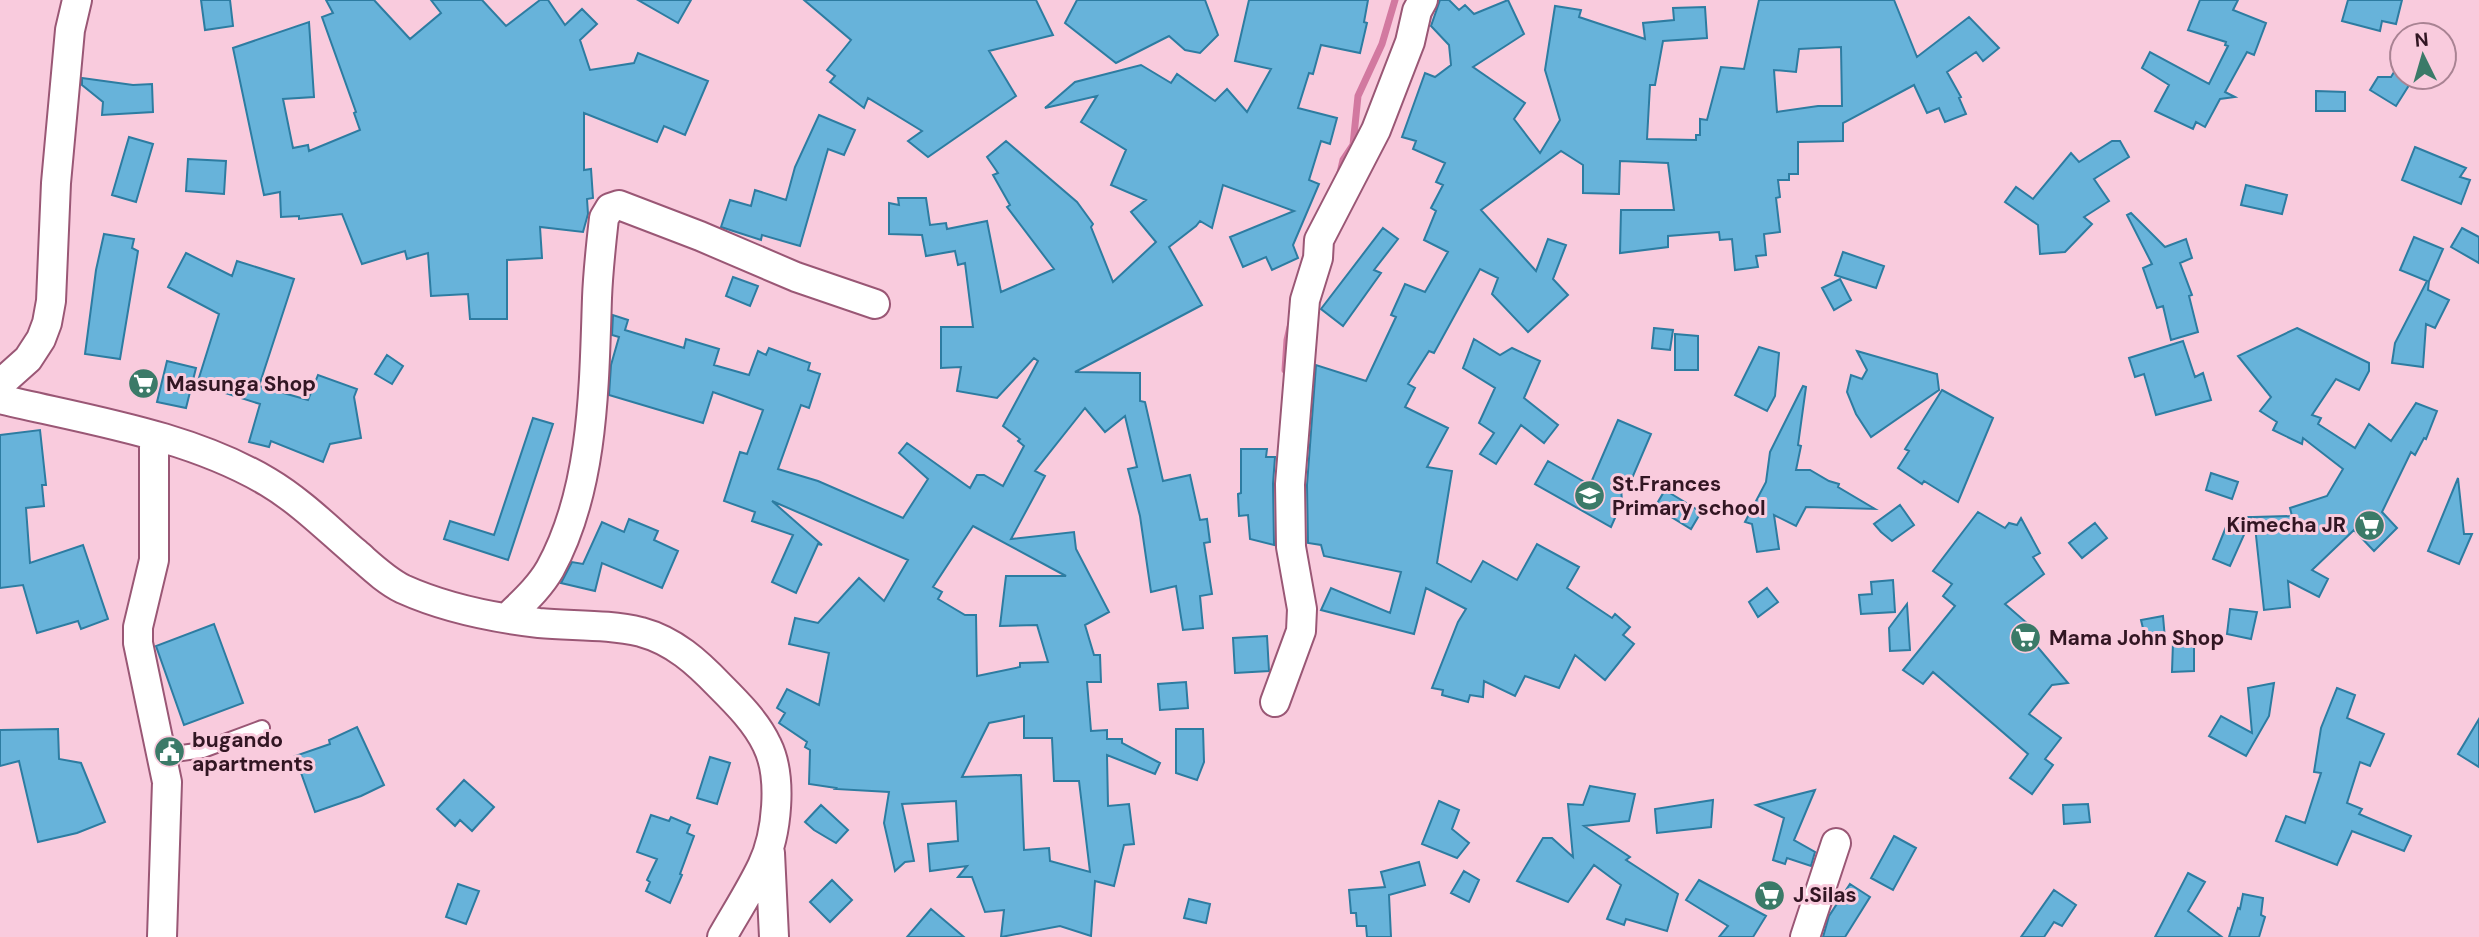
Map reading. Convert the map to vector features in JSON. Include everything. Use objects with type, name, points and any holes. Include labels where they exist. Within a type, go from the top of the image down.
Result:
[{"type":"street","points":[[0,384],[28,359],[41,339],[47,323],[51,301],[56,183],[66,72],[70,30],[77,0]]},
{"type":"street","points":[[1275,702],[1301,631],[1302,609],[1291,547],[1290,484],[1305,300],[1318,258],[1319,240],[1376,130],[1423,0]]},
{"type":"street","points":[[508,617],[538,586],[551,568],[571,517],[581,478],[592,416],[597,295],[604,218],[610,208],[619,205],[796,277],[875,304]]},
{"type":"street","points":[[0,399],[154,436],[215,457],[268,482],[384,578],[441,604],[537,622],[618,628],[643,633],[683,651],[698,663],[753,723],[768,746],[775,776],[776,796],[769,846],[774,937]]},
{"type":"street","points":[[154,436],[154,560],[138,627],[138,643],[167,793],[162,937]]},
{"type":"street","points":[[1805,937],[1836,843]]},
{"type":"street","points":[[722,937],[762,866],[769,846]]},
{"type":"lane","points":[[161,756],[203,750],[262,728]]},
{"type":"building","points":[[201,0],[230,0],[233,26],[205,30]]},
{"type":"building","points":[[326,0],[374,0],[410,39],[441,13],[431,0],[482,0],[506,26],[540,0],[548,0],[565,25],[582,9],[597,24],[580,40],[590,70],[634,63],[638,53],[708,81],[685,135],[664,126],[657,142],[584,113],[584,170],[591,169],[593,198],[587,199],[588,214],[583,232],[540,227],[542,258],[507,260],[507,319],[470,319],[468,294],[431,296],[428,253],[407,259],[405,251],[362,264],[342,214],[299,219],[299,216],[281,217],[280,192],[264,195],[233,48],[309,22],[314,97],[283,99],[293,148],[308,145],[309,151],[360,130],[322,17],[333,13]]},
{"type":"building","points":[[638,0],[691,0],[678,23]]},
{"type":"building","points":[[804,0],[1036,0],[1053,35],[989,51],[1016,96],[928,157],[908,141],[922,131],[868,98],[864,108],[830,82],[835,76],[827,70],[851,40]]},
{"type":"building","points":[[1077,0],[1205,0],[1218,35],[1200,53],[1185,50],[1169,36],[1116,63],[1065,23]]},
{"type":"building","points":[[1249,0],[1368,0],[1364,22],[1367,23],[1360,53],[1321,45],[1313,74],[1309,73],[1298,108],[1337,118],[1330,144],[1321,141],[1309,180],[1319,184],[1293,245],[1298,258],[1272,270],[1266,257],[1243,267],[1230,237],[1294,211],[1223,185],[1212,228],[1200,221],[1169,247],[1202,305],[1075,372],[1140,373],[1140,401],[1145,402],[1163,481],[1190,475],[1200,520],[1207,519],[1210,542],[1204,543],[1212,594],[1200,596],[1203,628],[1183,630],[1176,586],[1151,592],[1140,516],[1128,469],[1137,467],[1125,416],[1105,432],[1085,408],[1035,471],[1045,476],[1011,539],[1074,532],[1076,549],[1109,612],[1085,625],[1094,655],[1100,655],[1101,682],[1087,682],[1091,731],[1107,730],[1107,739],[1122,739],[1122,743],[1160,763],[1155,774],[1107,755],[1108,806],[1129,804],[1134,844],[1124,845],[1114,886],[1095,881],[1091,936],[1060,926],[1001,937],[1004,910],[985,912],[972,877],[958,877],[967,866],[930,871],[928,844],[958,841],[956,801],[902,804],[914,861],[905,862],[895,871],[884,823],[889,792],[835,789],[809,784],[810,750],[805,747],[807,742],[779,723],[785,713],[777,708],[787,689],[819,705],[829,653],[789,644],[795,618],[818,623],[859,578],[884,601],[908,560],[772,501],[822,545],[818,544],[796,593],[772,582],[793,535],[752,521],[755,512],[724,501],[740,452],[747,454],[763,410],[713,392],[703,423],[609,395],[611,365],[619,337],[612,335],[613,315],[628,320],[625,330],[684,348],[686,339],[719,349],[714,365],[749,375],[758,351],[766,355],[769,348],[810,363],[808,370],[820,374],[809,408],[801,405],[778,469],[818,481],[903,518],[928,479],[899,453],[907,443],[970,488],[977,475],[984,475],[1003,486],[1024,446],[1018,441],[1020,439],[1003,426],[1038,361],[1034,358],[997,398],[957,391],[961,367],[941,368],[941,327],[973,327],[965,263],[958,265],[955,251],[926,256],[922,235],[889,234],[889,203],[899,205],[898,198],[926,198],[930,225],[946,223],[947,229],[987,221],[1001,292],[1054,269],[1007,207],[1010,205],[993,175],[998,173],[987,157],[1006,141],[1077,202],[1093,224],[1091,227],[1113,282],[1156,242],[1131,212],[1146,200],[1111,185],[1126,150],[1081,122],[1097,96],[1045,108],[1075,82],[1141,65],[1171,83],[1177,74],[1215,101],[1227,89],[1247,112],[1271,69],[1235,61]],"holes":[[[973,526],[1066,576],[1006,576],[1000,626],[1037,625],[1048,662],[1020,663],[1020,667],[977,676],[976,615],[965,615],[938,599],[942,592],[933,587]],[[1024,716],[1024,738],[1052,738],[1054,781],[1079,781],[1090,872],[1050,861],[1049,848],[1024,850],[1021,775],[962,777],[989,723]]]},
{"type":"building","points":[[1440,0],[1449,0],[1459,10],[1465,5],[1474,14],[1508,0],[1524,34],[1473,67],[1525,103],[1514,119],[1540,153],[1560,120],[1545,70],[1555,6],[1581,10],[1579,17],[1645,39],[1643,23],[1674,20],[1673,8],[1705,7],[1707,38],[1663,41],[1655,85],[1650,85],[1647,139],[1696,140],[1696,135],[1700,135],[1700,119],[1707,120],[1721,67],[1744,69],[1759,0],[1894,0],[1917,57],[1969,17],[1999,48],[1983,61],[1976,52],[1947,72],[1961,97],[1959,98],[1966,114],[1945,122],[1939,108],[1927,113],[1914,85],[1843,123],[1843,141],[1798,142],[1798,174],[1789,174],[1789,180],[1778,180],[1780,197],[1776,198],[1780,232],[1764,234],[1766,255],[1756,256],[1758,267],[1735,270],[1732,239],[1720,240],[1719,232],[1668,236],[1668,247],[1620,253],[1621,210],[1674,210],[1668,163],[1620,161],[1619,194],[1583,193],[1583,165],[1561,151],[1481,210],[1536,271],[1548,239],[1566,245],[1553,279],[1568,295],[1528,332],[1492,294],[1498,278],[1480,269],[1434,353],[1429,351],[1408,384],[1415,388],[1405,407],[1448,428],[1427,467],[1452,471],[1437,563],[1471,582],[1483,561],[1517,580],[1537,544],[1579,567],[1567,588],[1612,618],[1615,614],[1630,627],[1623,635],[1634,644],[1605,680],[1575,655],[1559,688],[1525,676],[1515,696],[1484,681],[1483,697],[1470,695],[1468,702],[1442,695],[1443,690],[1432,688],[1458,622],[1466,609],[1426,588],[1414,634],[1321,610],[1331,588],[1390,613],[1401,572],[1324,556],[1321,545],[1308,543],[1307,485],[1316,365],[1366,381],[1396,317],[1391,315],[1405,284],[1425,292],[1448,252],[1424,240],[1436,211],[1431,208],[1443,185],[1436,182],[1445,163],[1413,149],[1416,141],[1402,137],[1425,73],[1435,77],[1451,65],[1449,45],[1431,26]],"holes":[[[1841,47],[1842,106],[1818,106],[1777,112],[1774,70],[1796,72],[1799,49]]]},
{"type":"building","points":[[2200,0],[2238,0],[2233,10],[2266,23],[2254,55],[2247,52],[2225,92],[2235,97],[2220,99],[2205,127],[2196,122],[2193,129],[2155,111],[2169,85],[2142,68],[2150,52],[2209,84],[2228,46],[2225,45],[2226,42],[2188,30]]},
{"type":"building","points":[[2348,0],[2402,0],[2397,21],[2382,21],[2380,31],[2342,21]]},
{"type":"building","points":[[2378,77],[2388,77],[2388,91],[2405,91],[2396,106],[2370,90]]},
{"type":"building","points":[[82,78],[133,85],[152,84],[153,112],[102,115],[103,102],[82,85]]},
{"type":"building","points":[[2316,91],[2345,92],[2345,111],[2316,111]]},
{"type":"building","points":[[819,115],[855,130],[844,155],[828,149],[800,246],[762,235],[761,240],[721,227],[730,200],[751,206],[755,190],[786,200],[795,167]]},
{"type":"building","points":[[129,137],[153,144],[136,202],[112,195]]},
{"type":"building","points":[[2112,141],[2120,141],[2129,157],[2094,179],[2109,201],[2084,217],[2092,224],[2065,252],[2040,254],[2038,225],[2005,202],[2016,187],[2033,199],[2071,153],[2079,162]]},
{"type":"building","points":[[2415,147],[2466,168],[2460,177],[2470,180],[2461,204],[2402,180]]},
{"type":"building","points":[[188,159],[226,161],[224,194],[186,191]]},
{"type":"building","points":[[2246,185],[2287,195],[2282,214],[2241,205]]},
{"type":"building","points":[[2131,213],[2165,247],[2186,239],[2192,258],[2180,263],[2192,295],[2189,296],[2198,332],[2171,340],[2163,306],[2157,308],[2143,268],[2152,264],[2127,215]]},
{"type":"building","points":[[1383,228],[1398,239],[1374,270],[1381,273],[1343,326],[1321,309]]},
{"type":"building","points":[[2462,228],[2479,237],[2479,263],[2451,247]]},
{"type":"building","points":[[104,234],[134,239],[132,248],[138,251],[120,359],[85,354],[96,270]]},
{"type":"building","points":[[2414,237],[2443,249],[2429,281],[2428,290],[2449,300],[2435,328],[2426,324],[2423,367],[2392,363],[2395,343],[2427,281],[2400,270]]},
{"type":"building","points":[[1843,252],[1884,266],[1876,288],[1835,275]]},
{"type":"building","points":[[186,253],[232,276],[237,261],[294,279],[259,386],[308,400],[318,375],[357,389],[354,397],[361,438],[330,444],[323,462],[271,441],[269,447],[249,442],[260,404],[197,384],[219,314],[168,287]]},
{"type":"building","points":[[733,277],[758,286],[750,306],[726,296]]},
{"type":"building","points":[[1840,279],[1851,300],[1834,310],[1822,288]]},
{"type":"building","points":[[1654,328],[1673,330],[1670,350],[1652,348]]},
{"type":"building","points":[[2297,328],[2369,363],[2369,371],[2359,390],[2336,379],[2312,415],[2321,418],[2318,424],[2355,448],[2369,424],[2391,441],[2416,403],[2437,411],[2426,439],[2424,438],[2415,455],[2411,452],[2382,512],[2397,528],[2374,551],[2354,530],[2312,570],[2328,579],[2319,597],[2288,581],[2290,607],[2264,610],[2254,517],[2292,516],[2290,508],[2327,496],[2343,469],[2303,438],[2302,444],[2273,430],[2277,422],[2260,411],[2271,397],[2238,356]]},
{"type":"building","points":[[1675,334],[1698,336],[1698,370],[1675,370]]},
{"type":"building","points":[[1474,339],[1500,355],[1512,348],[1540,361],[1524,398],[1558,425],[1544,443],[1521,425],[1496,464],[1480,454],[1494,433],[1479,423],[1495,388],[1463,368]]},
{"type":"building","points":[[2183,341],[2195,377],[2203,373],[2211,400],[2156,415],[2144,374],[2135,377],[2129,358]]},
{"type":"building","points":[[1759,347],[1779,353],[1775,396],[1767,411],[1735,395]]},
{"type":"building","points":[[1857,351],[1937,374],[1939,390],[1871,437],[1856,414],[1847,392],[1851,375],[1862,379],[1867,370]]},
{"type":"building","points":[[387,355],[403,366],[392,384],[375,374]]},
{"type":"building","points":[[167,361],[196,368],[186,408],[157,402]]},
{"type":"building","points":[[1803,386],[1806,387],[1796,470],[1810,470],[1839,484],[1838,487],[1875,509],[1806,507],[1796,526],[1774,515],[1779,549],[1757,552],[1752,524],[1745,522],[1766,482],[1770,452]]},
{"type":"building","points":[[1942,390],[1993,418],[1958,502],[1898,468],[1909,451],[1905,449]]},
{"type":"building","points":[[533,418],[553,424],[508,560],[444,539],[450,521],[494,535]]},
{"type":"building","points":[[1618,420],[1651,434],[1627,490],[1621,487],[1622,502],[1611,527],[1535,484],[1548,461],[1590,485]]},
{"type":"building","points":[[40,430],[46,485],[42,485],[44,506],[26,508],[30,563],[83,545],[108,619],[81,629],[78,621],[37,633],[23,585],[0,588],[0,435]]},
{"type":"building","points":[[1241,449],[1267,449],[1266,457],[1275,457],[1274,545],[1250,539],[1248,515],[1239,516]]},
{"type":"building","points":[[2211,473],[2238,482],[2232,499],[2206,490]]},
{"type":"building","points":[[2458,478],[2464,534],[2472,534],[2459,564],[2428,551]]},
{"type":"building","points":[[1665,490],[1701,512],[1691,529],[1655,507]]},
{"type":"building","points":[[1900,505],[1914,525],[1892,541],[1874,524]]},
{"type":"building","points":[[1978,512],[2005,528],[2009,523],[2017,525],[2021,518],[2040,553],[2033,557],[2044,574],[2005,604],[2036,631],[2030,638],[2068,683],[2052,685],[2029,714],[2061,738],[2045,759],[2053,765],[2032,794],[2010,778],[2028,754],[1933,672],[1923,684],[1903,670],[1955,606],[1943,596],[1952,584],[1933,571]]},
{"type":"building","points":[[2230,517],[2252,517],[2230,566],[2213,559]]},
{"type":"building","points":[[629,519],[658,531],[654,540],[678,551],[662,588],[602,563],[595,591],[561,583],[572,562],[583,564],[602,522],[624,532]]},
{"type":"building","points":[[2095,523],[2107,538],[2082,558],[2069,543]]},
{"type":"building","points":[[1893,580],[1895,612],[1861,614],[1859,595],[1872,594],[1871,582]]},
{"type":"building","points":[[1767,588],[1778,602],[1758,617],[1749,602]]},
{"type":"building","points":[[1907,604],[1910,650],[1890,651],[1889,628]]},
{"type":"building","points":[[2230,609],[2257,612],[2251,639],[2227,634]]},
{"type":"building","points":[[2163,616],[2165,639],[2146,641],[2141,620]]},
{"type":"building","points":[[214,624],[243,703],[184,725],[156,646]]},
{"type":"building","points":[[1267,636],[1269,671],[1235,673],[1233,638]]},
{"type":"building","points":[[2173,642],[2194,642],[2194,671],[2172,672]]},
{"type":"building","points":[[1186,682],[1188,708],[1160,710],[1158,684]]},
{"type":"building","points":[[2274,683],[2269,716],[2246,756],[2209,736],[2221,716],[2252,733],[2248,688]]},
{"type":"building","points":[[2337,688],[2355,695],[2347,718],[2384,734],[2370,766],[2360,762],[2347,803],[2362,809],[2359,814],[2411,836],[2404,851],[2352,831],[2337,865],[2276,841],[2286,816],[2305,823],[2321,773],[2314,772],[2321,728]]},
{"type":"building","points":[[2479,719],[2479,767],[2458,754]]},
{"type":"building","points":[[357,727],[384,785],[315,812],[295,756],[330,744],[329,740]]},
{"type":"building","points":[[58,729],[59,759],[81,763],[105,822],[77,833],[38,842],[19,761],[0,766],[0,730]]},
{"type":"building","points":[[1176,729],[1203,729],[1204,762],[1197,780],[1176,773]]},
{"type":"building","points":[[710,757],[730,763],[717,804],[697,798]]},
{"type":"building","points":[[464,780],[494,807],[472,831],[460,820],[455,826],[437,809]]},
{"type":"building","points":[[1590,786],[1635,794],[1629,821],[1584,826],[1630,857],[1626,860],[1678,894],[1667,931],[1626,919],[1624,925],[1607,919],[1621,885],[1594,865],[1568,902],[1517,881],[1543,838],[1552,838],[1573,857],[1568,804],[1583,805]]},
{"type":"building","points":[[1815,790],[1794,840],[1815,852],[1811,866],[1787,858],[1785,864],[1773,860],[1784,818],[1756,805]]},
{"type":"building","points":[[1713,800],[1711,827],[1657,833],[1655,809]]},
{"type":"building","points":[[1439,801],[1459,810],[1452,829],[1469,843],[1457,858],[1422,844]]},
{"type":"building","points":[[2088,804],[2090,822],[2064,824],[2063,805]]},
{"type":"building","points":[[821,805],[848,830],[836,843],[805,822]]},
{"type":"building","points":[[651,815],[669,821],[671,817],[690,825],[687,833],[694,836],[670,903],[646,891],[650,882],[647,880],[657,859],[637,852]]},
{"type":"building","points":[[1894,836],[1916,848],[1893,890],[1871,878]]},
{"type":"building","points":[[1419,862],[1425,885],[1389,895],[1391,937],[1367,937],[1366,926],[1357,926],[1356,913],[1351,913],[1349,890],[1385,887],[1381,872]]},
{"type":"building","points":[[1464,871],[1479,880],[1469,902],[1451,893]]},
{"type":"building","points":[[2188,873],[2205,882],[2188,911],[2222,937],[2155,937]]},
{"type":"building","points":[[832,880],[852,900],[830,922],[810,902]]},
{"type":"building","points":[[1699,880],[1766,916],[1753,937],[1719,937],[1728,926],[1686,900]]},
{"type":"building","points":[[458,884],[479,891],[466,924],[446,917]]},
{"type":"building","points":[[1850,884],[1870,897],[1845,937],[1823,937],[1829,916]]},
{"type":"building","points":[[2054,890],[2076,905],[2062,926],[2054,922],[2044,937],[2021,937]]},
{"type":"building","points":[[2243,894],[2263,898],[2261,915],[2265,917],[2259,937],[2229,937]]},
{"type":"building","points":[[1189,899],[1210,904],[1206,923],[1184,918]]},
{"type":"building","points":[[931,909],[964,937],[907,937]]},
{"type":"waterway","points":[[1340,173],[1343,160],[1353,145],[1358,96],[1382,44],[1395,0]]},
{"type":"waterway","points":[[1285,370],[1290,327]]},
{"type":"place","name":"Masunga Shop","points":[[143,384]]},
{"type":"place","name":"St.Frances Primary school","points":[[1589,496]]},
{"type":"place","name":"Kimecha JR","points":[[2369,525]]},
{"type":"place","name":"Mama John Shop","points":[[2026,638]]},
{"type":"place","name":"bugando apartments","points":[[169,752]]},
{"type":"place","name":"J.Silas","points":[[1770,895]]}]
